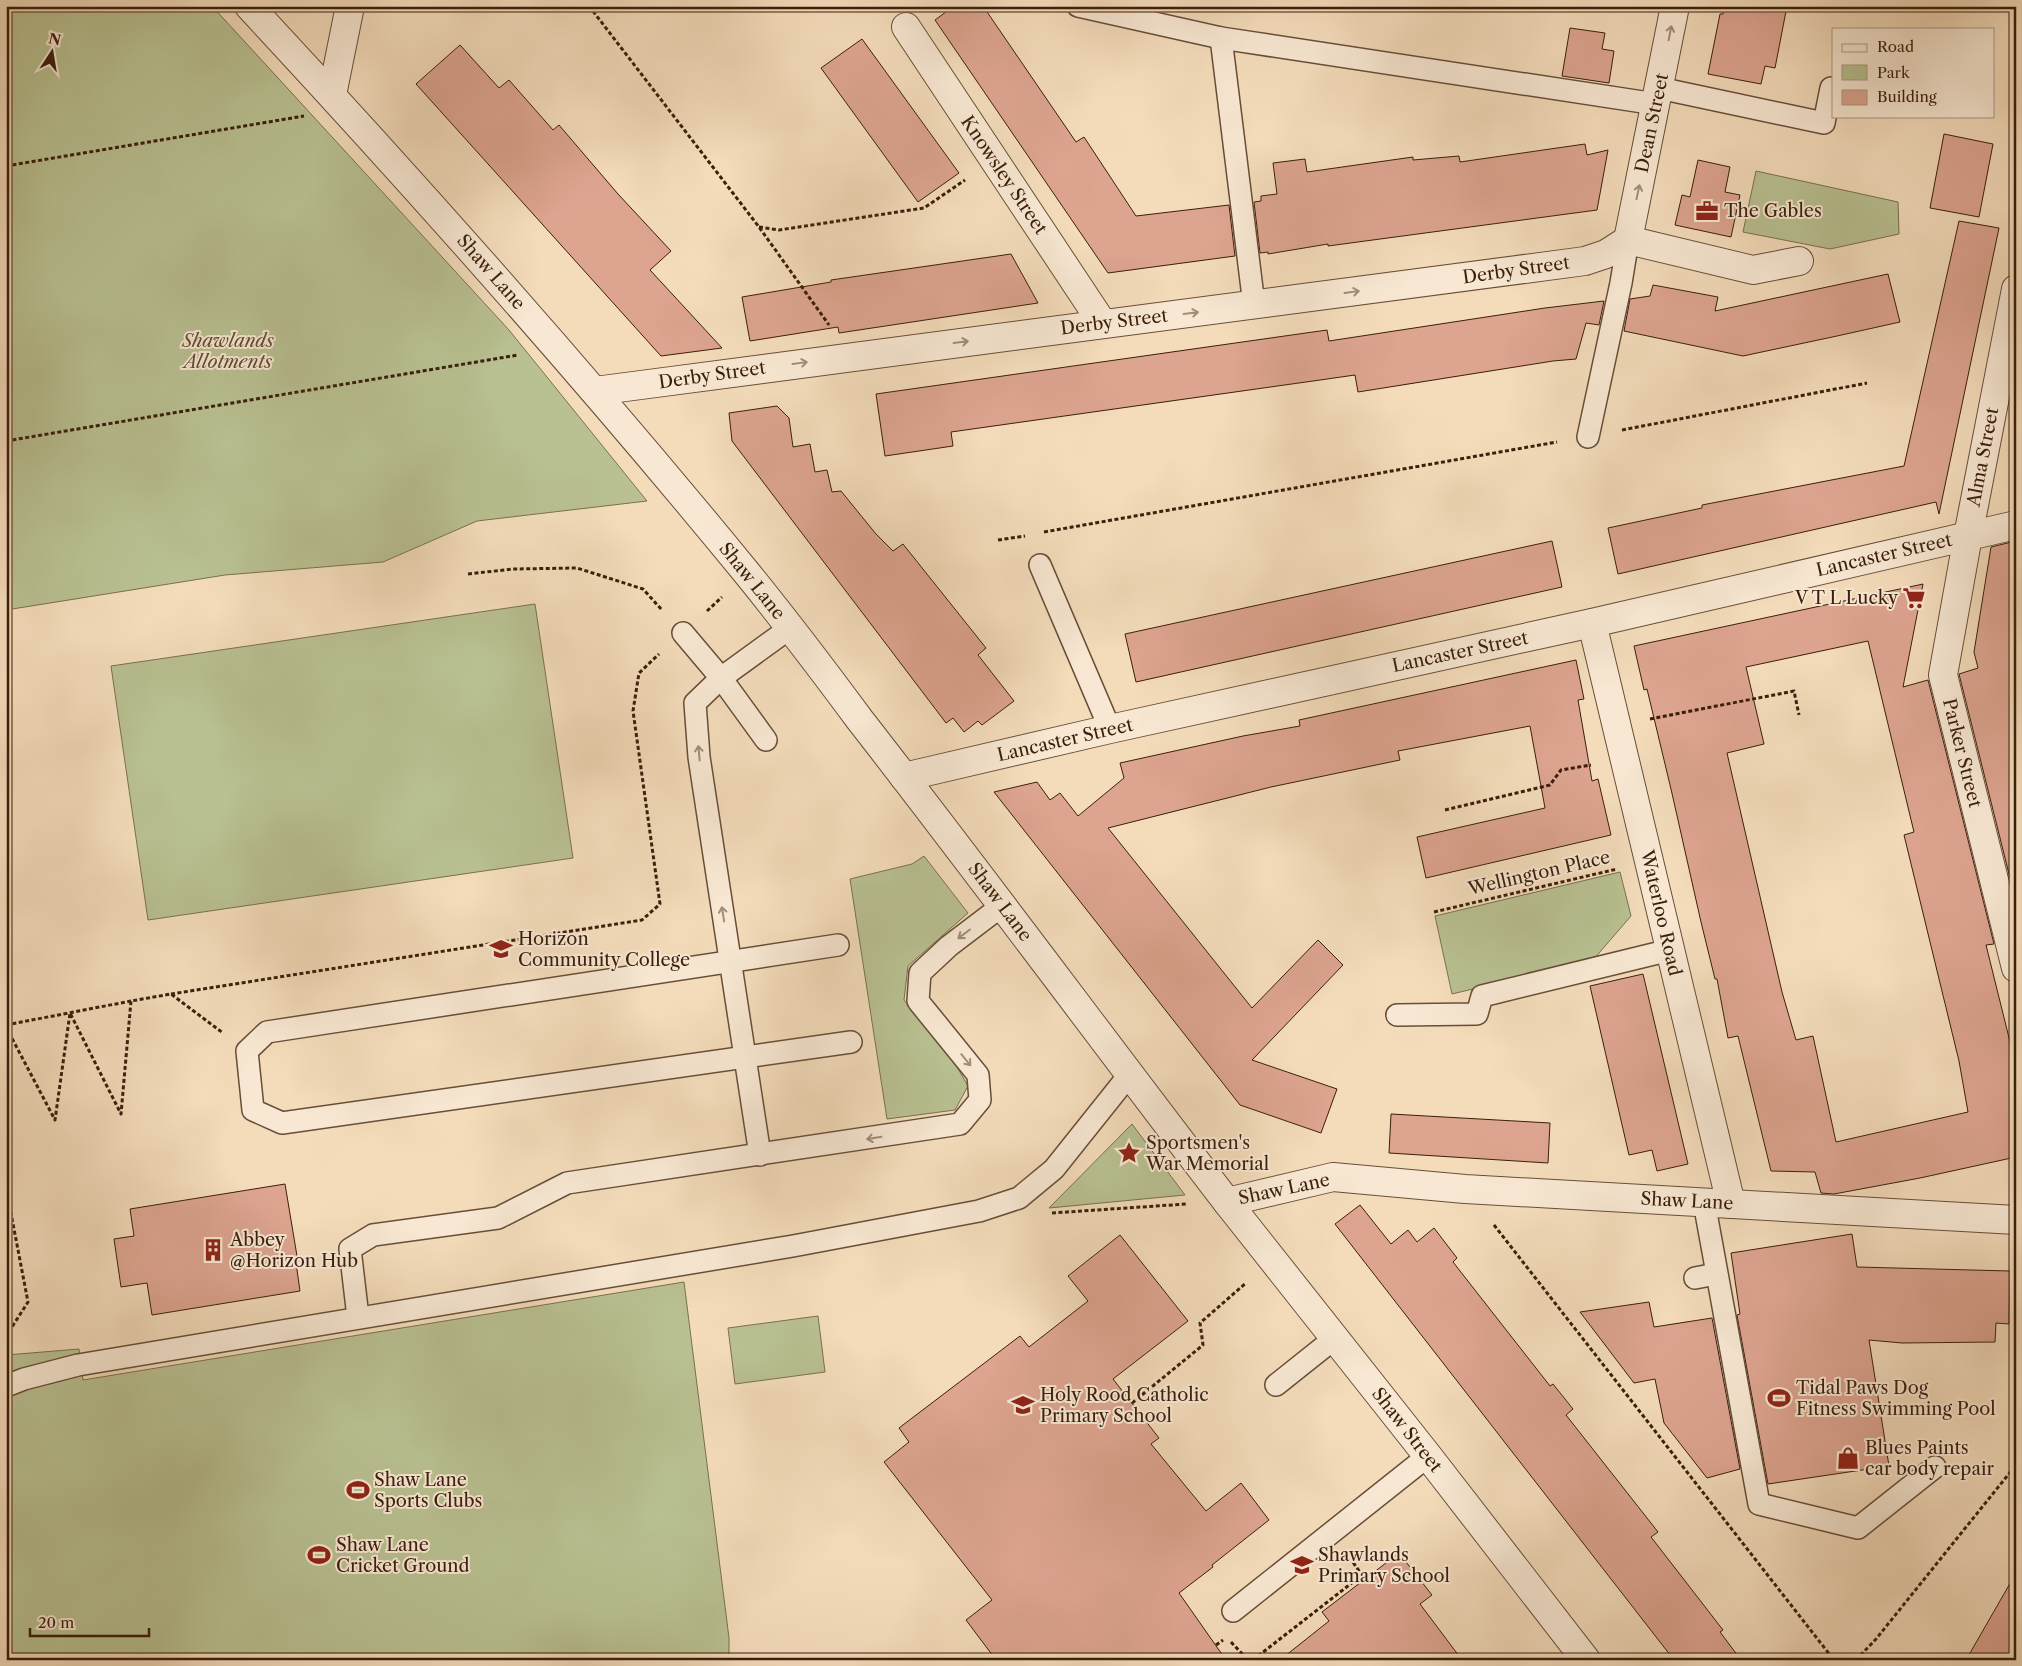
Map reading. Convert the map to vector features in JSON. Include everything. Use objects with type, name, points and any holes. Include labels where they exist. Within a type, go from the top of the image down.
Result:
[{"type":"street","name":"Shaw Lane","points":[[249,6],[380,147],[595,391],[748,574],[1003,905],[1129,1075],[1227,1202],[1332,1177],[1465,1189],[2016,1220]]},
{"type":"street","points":[[338,102],[350,6]]},
{"type":"street","name":"Dean Street","points":[[1628,240],[1675,6]]},
{"type":"street","name":"Knowsley Street","points":[[906,27],[1102,324]]},
{"type":"street","points":[[1628,240],[1753,270],[1799,261]]},
{"type":"street","name":"Derby Street","points":[[595,391],[1585,261],[1606,254],[1628,240]]},
{"type":"street","name":"Alma Street","points":[[1968,536],[2016,289]]},
{"type":"street","name":"Lancaster Street","points":[[904,776],[1592,623],[2016,525]]},
{"type":"street","name":"Parker Street","points":[[1968,536],[1943,675],[2016,968]]},
{"type":"street","name":"Waterloo Road","points":[[1592,623],[1731,1204]]},
{"type":"street","name":"Shaw Street","points":[[1227,1202],[1586,1660]]},
{"type":"lane","points":[[1078,6],[1221,38],[1657,96],[1824,123],[1831,88]]},
{"type":"lane","points":[[1221,38],[1254,305]]},
{"type":"lane","points":[[1588,436],[1621,283],[1628,240]]},
{"type":"lane","points":[[1040,565],[1110,729]]},
{"type":"lane","points":[[760,1156],[698,757],[696,703],[721,678],[790,628]]},
{"type":"lane","points":[[683,633],[721,678],[766,740]]},
{"type":"lane","points":[[358,1317],[350,1249],[374,1236],[498,1218],[567,1183],[760,1156],[960,1124],[980,1100],[978,1075],[918,1001],[920,973],[948,946],[1003,905]]},
{"type":"lane","points":[[838,945],[267,1032],[247,1051],[253,1110],[282,1123],[851,1042]]},
{"type":"lane","points":[[1397,1015],[1477,1014],[1482,996],[1670,950]]},
{"type":"lane","points":[[6,1386],[24,1379],[78,1365],[793,1246],[987,1209],[1019,1198],[1054,1169],[1129,1075]]},
{"type":"lane","points":[[1704,1202],[1759,1504],[1858,1528],[1935,1467]]},
{"type":"lane","points":[[1695,1278],[1716,1274]]},
{"type":"lane","points":[[1276,1385],[1335,1338]]},
{"type":"lane","points":[[1233,1611],[1428,1456]]},
{"type":"path","points":[[589,6],[759,227],[851,356]]},
{"type":"path","points":[[6,166],[338,102]]},
{"type":"path","points":[[759,227],[780,230],[924,208],[994,160]]},
{"type":"path","points":[[6,441],[558,349]]},
{"type":"path","points":[[1038,533],[1588,436],[1867,383]]},
{"type":"path","points":[[998,540],[1028,535]]},
{"type":"path","points":[[468,574],[513,569],[577,568],[643,589],[683,633]]},
{"type":"path","points":[[70,1013],[55,1120],[6,1026],[70,1013],[131,1001],[171,994],[642,920],[660,904],[633,711],[639,674],[748,574]]},
{"type":"path","points":[[1617,726],[1794,691],[1799,715]]},
{"type":"path","points":[[1445,810],[1550,785],[1561,770],[1625,759]]},
{"type":"path","name":"Wellington Place","points":[[1434,912],[1649,862]]},
{"type":"path","points":[[171,994],[247,1051]]},
{"type":"path","points":[[70,1013],[121,1114],[131,1001]]},
{"type":"path","points":[[1465,1189],[1834,1660]]},
{"type":"path","points":[[6,1200],[9,1203],[28,1302],[10,1330],[6,1331]]},
{"type":"path","points":[[1051,1213],[1227,1202]]},
{"type":"path","points":[[1132,1403],[1204,1345],[1200,1323],[1273,1260]]},
{"type":"path","points":[[1856,1660],[1876,1639],[2016,1465]]},
{"type":"path","points":[[1252,1660],[1362,1575],[1346,1552]]},
{"type":"path","points":[[1216,1645],[1227,1637],[1248,1660]]},
{"type":"path","points":[[1860,1655],[1868,1660]]},
{"type":"green space","name":"Shawlands Allotments","points":[[6,6],[212,6],[509,330],[647,501],[477,521],[383,562],[225,575],[6,610]]},
{"type":"green space","points":[[1756,171],[1898,202],[1899,234],[1830,249],[1743,232]]},
{"type":"green space","points":[[535,604],[573,858],[148,920],[111,666]]},
{"type":"green space","points":[[924,856],[968,913],[908,966],[904,1000],[953,1060],[968,1086],[955,1110],[887,1119],[850,879],[912,864]]},
{"type":"green space","points":[[1620,872],[1631,916],[1593,960],[1452,994],[1435,916]]},
{"type":"green space","points":[[1132,1124],[1185,1195],[1049,1208]]},
{"type":"green space","name":"Shaw Lane Cricket Ground","points":[[684,1282],[729,1638],[729,1660],[6,1660],[6,1355],[79,1349],[83,1380]]},
{"type":"green space","points":[[818,1316],[825,1372],[735,1384],[728,1328]]},
{"type":"building","points":[[954,6],[983,6],[1076,142],[1084,137],[1136,216],[1229,205],[1235,256],[1108,273],[935,20]]},
{"type":"building","points":[[1725,6],[1787,6],[1775,68],[1765,66],[1761,84],[1708,74],[1720,14],[1723,14]]},
{"type":"building","points":[[1570,28],[1605,33],[1602,49],[1614,51],[1609,83],[1562,76]]},
{"type":"building","points":[[862,39],[959,173],[918,202],[821,68]]},
{"type":"building","points":[[460,45],[499,88],[509,80],[553,130],[559,125],[618,194],[671,251],[650,270],[722,348],[661,356],[416,84]]},
{"type":"building","points":[[1944,134],[1993,144],[1979,217],[1930,208]]},
{"type":"building","points":[[1585,144],[1587,155],[1608,150],[1597,210],[1328,246],[1328,244],[1268,254],[1268,252],[1260,253],[1254,202],[1261,201],[1261,196],[1277,194],[1273,163],[1305,159],[1307,172],[1413,157],[1413,160],[1459,156],[1460,162]]},
{"type":"building","name":"The Gables","points":[[1698,160],[1730,167],[1725,192],[1740,195],[1731,237],[1675,225],[1682,195],[1690,197]]},
{"type":"building","points":[[1959,221],[1999,228],[1939,514],[1936,502],[1618,574],[1608,528],[1702,508],[1702,505],[1904,466]]},
{"type":"building","points":[[1011,254],[1038,303],[839,333],[838,327],[750,341],[742,297],[831,282],[831,280]]},
{"type":"building","points":[[1888,274],[1900,322],[1837,336],[1743,356],[1624,331],[1630,299],[1650,296],[1653,285],[1718,297],[1715,311]]},
{"type":"building","points":[[1604,301],[1599,325],[1586,323],[1576,359],[1358,392],[1355,375],[951,432],[953,446],[885,456],[876,394],[1327,330],[1329,341],[1545,308]]},
{"type":"building","points":[[777,406],[789,418],[793,447],[810,444],[815,472],[827,470],[832,492],[841,491],[876,534],[893,551],[903,544],[986,648],[978,655],[1014,701],[982,725],[978,721],[964,732],[953,718],[946,723],[732,441],[729,413]]},
{"type":"building","points":[[1552,541],[1562,587],[1136,682],[1125,634]]},
{"type":"building","points":[[2016,541],[2016,902],[1959,674],[1978,668],[1974,652],[1991,547]]},
{"type":"building","points":[[1923,584],[1903,687],[1928,680],[1994,944],[1986,945],[2016,1066],[2016,1157],[1834,1194],[1821,1193],[1815,1172],[1771,1171],[1738,1036],[1728,1038],[1717,979],[1715,979],[1701,922],[1647,689],[1644,690],[1634,646]],"holes":[[[1868,641],[1914,832],[1904,835],[1959,1061],[1968,1112],[1836,1142],[1813,1036],[1796,1040],[1782,992],[1727,753],[1764,744],[1746,667]]]},
{"type":"building","points":[[1576,660],[1584,699],[1578,700],[1592,781],[1598,779],[1611,835],[1426,878],[1417,837],[1545,808],[1530,726],[1398,751],[1400,760],[1271,787],[1108,828],[1252,1008],[1318,940],[1343,965],[1252,1060],[1337,1089],[1321,1133],[1240,1105],[994,792],[1037,782],[1050,800],[1060,793],[1078,816],[1124,778],[1120,763],[1243,736],[1300,726],[1299,720]]},
{"type":"building","points":[[1643,974],[1688,1164],[1657,1171],[1652,1150],[1629,1155],[1590,986]]},
{"type":"building","points":[[1391,1114],[1550,1123],[1548,1163],[1389,1153]]},
{"type":"building","name":"Abbey @Horizon Hub","points":[[285,1184],[298,1262],[296,1263],[300,1291],[152,1315],[147,1283],[121,1287],[114,1239],[134,1236],[130,1209]]},
{"type":"building","points":[[1360,1205],[1391,1244],[1408,1230],[1417,1242],[1434,1228],[1457,1258],[1453,1262],[1550,1386],[1553,1384],[1573,1409],[1566,1415],[1658,1532],[1651,1537],[1723,1630],[1720,1632],[1741,1660],[1674,1660],[1335,1224]]},
{"type":"building","points":[[1852,1234],[1857,1267],[2010,1271],[2009,1324],[1996,1323],[1995,1342],[1902,1343],[1869,1340],[1889,1466],[1768,1484],[1737,1315],[1740,1314],[1731,1253]]},
{"type":"building","points":[[1120,1235],[1188,1321],[1113,1379],[1159,1438],[1151,1444],[1206,1511],[1241,1483],[1269,1520],[1179,1593],[1226,1660],[996,1660],[966,1620],[992,1600],[884,1462],[909,1442],[899,1428],[1020,1336],[1029,1347],[1088,1301],[1068,1276]]},
{"type":"building","points":[[1649,1302],[1654,1327],[1712,1318],[1740,1469],[1707,1478],[1664,1423],[1655,1379],[1634,1383],[1580,1312]]},
{"type":"building","points":[[1399,1553],[1432,1595],[1420,1604],[1462,1660],[1280,1660],[1329,1621],[1322,1612]]},
{"type":"building","points":[[2016,1573],[2016,1660],[1966,1660]]},
{"type":"place","name":"The Gables","points":[[1707,211]]},
{"type":"place","name":"V T L Lucky","points":[[1914,598]]},
{"type":"place","name":"Horizon Community College","points":[[501,949]]},
{"type":"place","name":"Sportsmen's War Memorial","points":[[1129,1153]]},
{"type":"place","name":"Abbey @Horizon Hub","points":[[213,1250]]},
{"type":"place","name":"Tidal Paws Dog Fitness Swimming Pool","points":[[1779,1398]]},
{"type":"place","name":"Holy Rood Catholic Primary School","points":[[1023,1405]]},
{"type":"place","name":"Blues Paints car body repair","points":[[1848,1458]]},
{"type":"place","name":"Shaw Lane Sports Clubs","points":[[358,1490]]},
{"type":"place","name":"Shaw Lane Cricket Ground","points":[[319,1555]]},
{"type":"place","name":"Shawlands Primary School","points":[[1302,1565]]}]
